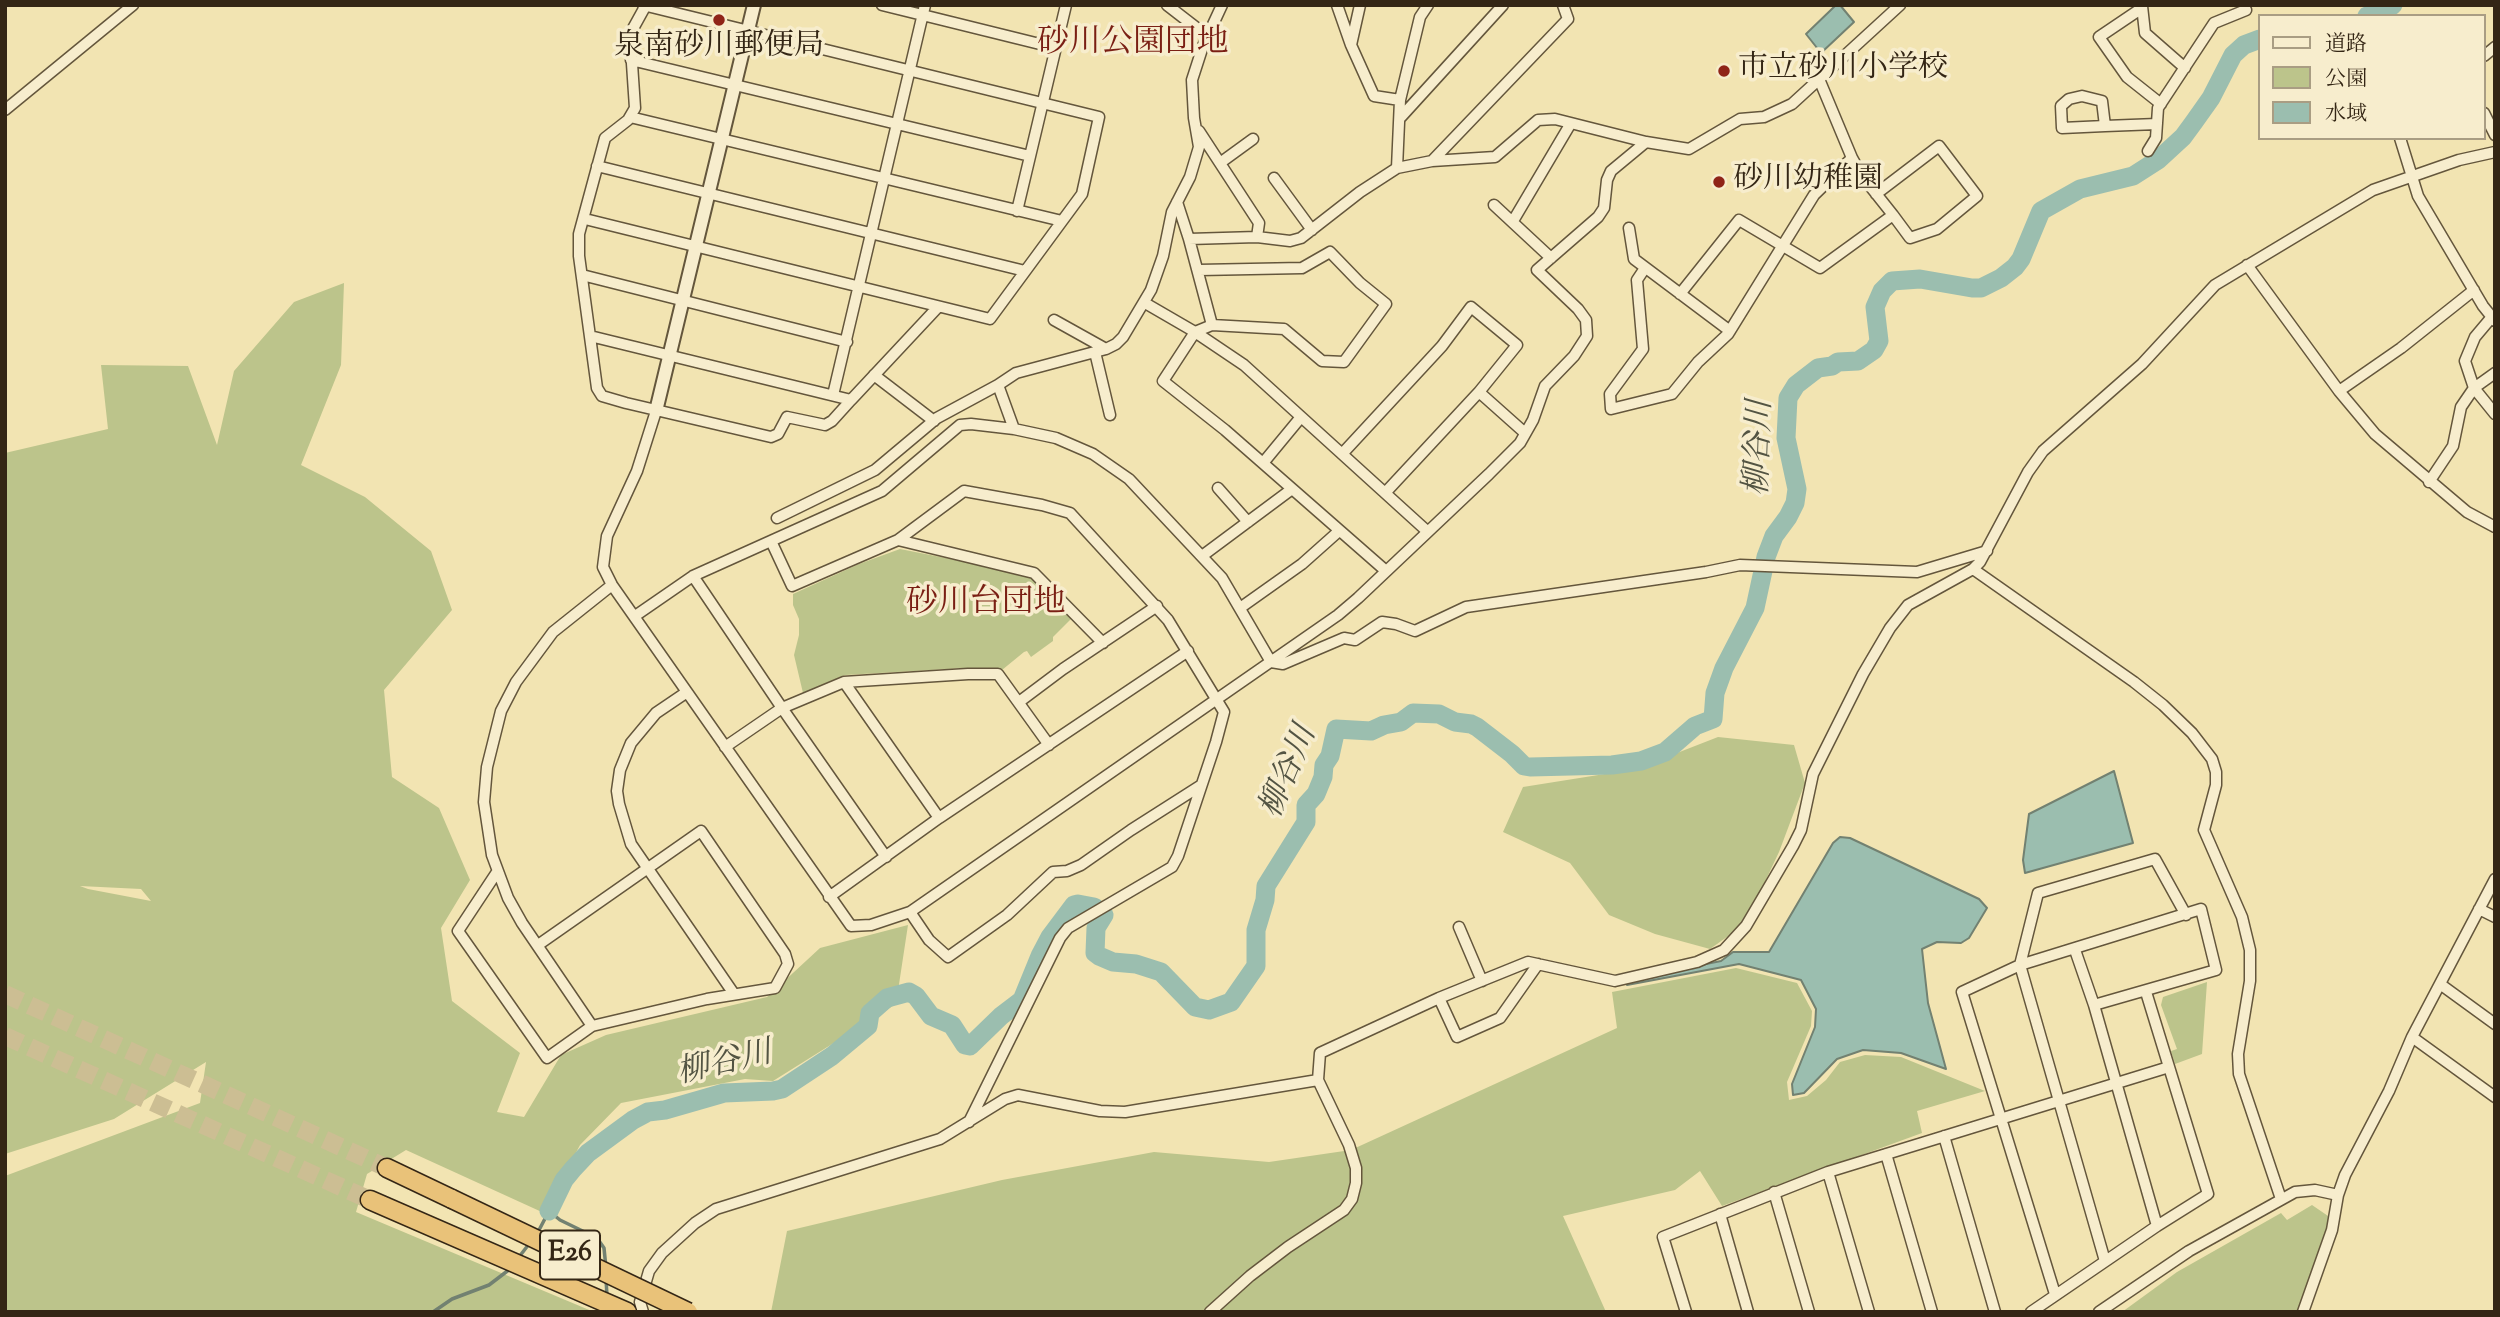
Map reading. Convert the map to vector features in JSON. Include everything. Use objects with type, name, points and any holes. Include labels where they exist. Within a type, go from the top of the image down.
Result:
[{"type":"highway","name":"E26","points":[[387,1168],[688,1312]]},
{"type":"highway","name":"E26","points":[[370,1200],[627,1312]]},
{"type":"street","points":[[5,110],[132,5]]},
{"type":"street","points":[[584,219],[990,318],[1082,194],[1099,117],[645,5],[630,34],[635,108],[630,117],[605,138],[579,234],[597,388],[602,396],[771,437],[778,434],[787,416],[825,425],[832,421],[938,307]]},
{"type":"street","points":[[754,5],[656,411],[637,471],[607,536],[603,568],[612,585],[850,926],[871,925],[910,912],[1338,615],[1489,474],[1520,443],[1533,420],[1545,386],[1574,356],[1587,336],[1586,320],[1578,309],[1537,270],[1598,217],[1604,208],[1607,180],[1611,171],[1646,142]]},
{"type":"street","points":[[883,5],[924,10],[1055,48]]},
{"type":"street","points":[[1017,211],[1066,5]]},
{"type":"street","points":[[1167,5],[1207,36]]},
{"type":"street","points":[[777,518],[875,470],[934,421],[1016,373],[1106,349],[1123,337],[1145,303],[1163,256],[1168,226],[1190,177],[1199,147],[1192,80],[1207,36],[1222,5]]},
{"type":"street","points":[[1337,5],[1374,96],[1400,100]]},
{"type":"street","points":[[1351,45],[1360,5]]},
{"type":"street","points":[[1397,168],[1400,100],[1420,17],[1428,5]]},
{"type":"street","points":[[1401,117],[1503,5]]},
{"type":"street","points":[[1432,162],[1569,19],[1563,5]]},
{"type":"street","points":[[1189,239],[1257,237],[1290,241],[1300,238],[1360,192],[1397,168],[1495,157],[1538,120],[1555,118],[1646,142],[1689,149],[1740,119],[1764,117],[1792,104],[1900,5]]},
{"type":"street","points":[[2161,104],[2127,77],[2099,37],[2142,7],[2145,33],[2185,68]]},
{"type":"street","points":[[833,395],[912,70],[924,10]]},
{"type":"street","points":[[2148,151],[2156,138],[2161,104],[2214,23],[2246,10]]},
{"type":"street","points":[[631,60],[1030,156]]},
{"type":"street","points":[[1819,79],[1862,176],[1876,194],[1893,215],[1910,237],[1937,229],[1977,196],[1939,146],[1876,194]]},
{"type":"street","points":[[2105,126],[2102,101],[2082,96],[2069,99],[2062,106],[2062,128],[2157,124]]},
{"type":"street","points":[[630,117],[1062,221]]},
{"type":"street","points":[[2486,117],[2495,135]]},
{"type":"street","points":[[1513,221],[1572,123]]},
{"type":"street","points":[[1197,128],[1259,222],[1257,237]]},
{"type":"street","points":[[1220,163],[1254,139]]},
{"type":"street","points":[[2401,140],[2418,196],[2493,320],[2475,337],[2466,359],[2474,388],[2495,414]]},
{"type":"street","points":[[1210,1312],[1288,1247],[1344,1210],[1352,1199],[1356,1168],[1349,1145],[1318,1080],[1320,1053],[1439,998],[1528,962],[1615,981],[1697,962],[1724,950],[1746,926],[1793,846],[1801,830],[1813,774],[1863,674],[1890,628],[1908,605],[1973,569],[1980,562],[2028,472],[2043,451],[2142,364],[2205,293],[2373,190],[2459,160],[2495,152]]},
{"type":"street","points":[[1644,268],[1637,280],[1643,349],[1610,394],[1611,409],[1672,394],[1698,362],[1730,331],[1814,195],[1852,158]]},
{"type":"street","points":[[597,166],[1025,271]]},
{"type":"street","points":[[1274,178],[1312,230]]},
{"type":"street","points":[[1177,202],[1199,270],[1212,325]]},
{"type":"street","points":[[1494,205],[1551,258]]},
{"type":"street","points":[[1681,294],[1739,220],[1820,268],[1893,215]]},
{"type":"street","points":[[1629,228],[1634,259],[1730,331]]},
{"type":"street","points":[[1199,270],[1302,268],[1330,252],[1360,283],[1386,304],[1344,362],[1322,361],[1284,329],[1212,325],[1195,332],[1163,381],[1263,463],[1386,571]]},
{"type":"street","points":[[2248,265],[2339,391],[2375,434],[2467,512],[2495,527]]},
{"type":"street","points":[[582,275],[846,342]]},
{"type":"street","points":[[2339,391],[2401,348],[2474,290]]},
{"type":"street","points":[[2483,306],[2495,299]]},
{"type":"street","points":[[1145,303],[1244,365],[1428,532]]},
{"type":"street","points":[[1342,454],[1442,346],[1471,307],[1517,345],[1479,392],[1385,493]]},
{"type":"street","points":[[1054,320],[1106,349]]},
{"type":"street","points":[[590,336],[851,400]]},
{"type":"street","points":[[1095,352],[1110,415]]},
{"type":"street","points":[[2429,482],[2453,446],[2461,407],[2474,388],[2495,373]]},
{"type":"street","points":[[874,375],[934,421]]},
{"type":"street","points":[[998,385],[1014,429]]},
{"type":"street","points":[[1479,392],[1525,433]]},
{"type":"street","points":[[1263,463],[1301,417]]},
{"type":"street","points":[[635,616],[693,576],[882,491],[960,425],[971,424],[1056,438],[1093,454],[1129,479],[1222,579],[1271,662]]},
{"type":"street","points":[[1218,488],[1248,522]]},
{"type":"street","points":[[1202,556],[1292,489]]},
{"type":"street","points":[[771,541],[792,586],[898,540],[964,491],[1042,505],[1070,513],[1157,606],[1188,651],[1224,712],[1182,844],[1171,867],[1068,928],[1060,938],[969,1122]]},
{"type":"street","points":[[1240,608],[1302,564],[1339,531]]},
{"type":"street","points":[[898,540],[1034,573],[1103,643]]},
{"type":"street","points":[[1271,662],[1283,664],[1344,638],[1355,640],[1381,622],[1415,631],[1465,607],[1740,565],[1917,572],[1987,551]]},
{"type":"street","points":[[1973,569],[2163,705],[2192,733],[2212,759],[2216,785],[2204,830],[2242,917],[2250,950],[2250,981],[2238,1054],[2239,1074],[2281,1199]]},
{"type":"street","points":[[693,576],[886,857]]},
{"type":"street","points":[[592,1026],[508,898],[492,855],[484,802],[487,767],[501,711],[516,682],[553,632],[612,585]]},
{"type":"street","points":[[1019,702],[1157,606]]},
{"type":"street","points":[[829,897],[940,818],[1188,651]]},
{"type":"street","points":[[725,747],[782,708],[844,682],[998,674],[1049,745]]},
{"type":"street","points":[[844,682],[940,818]]},
{"type":"street","points":[[687,692],[656,713],[631,743],[620,770],[617,792],[631,844],[734,994]]},
{"type":"street","points":[[910,912],[929,940],[948,957],[1007,915],[1053,872],[1067,871],[1081,865],[1200,786]]},
{"type":"street","points":[[497,872],[458,931],[547,1058],[592,1026],[734,994],[775,988],[788,964],[785,954],[701,831],[538,944]]},
{"type":"street","points":[[2105,1261],[2020,965],[2038,892],[2155,859],[2186,915]]},
{"type":"street","points":[[2303,1312],[2332,1230],[2338,1195],[2345,1175],[2389,1091],[2412,1037],[2495,878]]},
{"type":"street","points":[[2055,1294],[1962,992],[2020,965],[2201,909],[2216,970],[2094,1005]]},
{"type":"street","points":[[2479,909],[2495,917]]},
{"type":"street","points":[[1459,927],[1482,981]]},
{"type":"street","points":[[2075,950],[2094,1005],[2157,1226]]},
{"type":"street","points":[[1439,998],[1457,1037],[1500,1018],[1538,964]]},
{"type":"street","points":[[2440,984],[2495,1024]]},
{"type":"street","points":[[2031,1312],[2208,1194],[2146,992]]},
{"type":"street","points":[[2412,1037],[2495,1097]]},
{"type":"street","points":[[1686,1312],[1663,1237],[1828,1172],[2169,1067]]},
{"type":"street","points":[[643,1312],[640,1301],[649,1271],[662,1253],[695,1223],[716,1209],[940,1139],[1005,1099],[1018,1095],[1100,1111],[1125,1112],[1318,1080]]},
{"type":"street","points":[[1944,1136],[1995,1312]]},
{"type":"street","points":[[1886,1154],[1932,1312]]},
{"type":"street","points":[[1828,1172],[1869,1312]]},
{"type":"street","points":[[2099,1312],[2189,1251],[2295,1192],[2315,1190],[2338,1195]]},
{"type":"street","points":[[1774,1192],[1809,1312]]},
{"type":"street","points":[[1720,1214],[1748,1312]]},
{"type":"green space","points":[[344,283],[341,365],[301,465],[365,497],[431,551],[452,610],[384,690],[392,777],[439,808],[470,880],[441,928],[452,1001],[520,1053],[497,1112],[524,1117],[561,1055],[606,1035],[767,997],[820,948],[908,925],[896,1004],[773,1081],[745,1079],[621,1103],[580,1145],[544,1213],[406,1150],[367,1174],[356,1212],[594,1312],[5,1312],[5,1176],[200,1103],[206,1062],[114,1119],[5,1154],[5,453],[108,429],[101,365],[188,366],[217,445],[234,371],[294,302]],"holes":[[[80,886],[141,889],[151,901]]]},
{"type":"green space","points":[[900,549],[1032,575],[1072,618],[1053,637],[1053,641],[1031,657],[1027,651],[1024,652],[1002,670],[965,668],[845,675],[803,693],[794,655],[799,635],[799,619],[793,605],[793,594]]},
{"type":"green space","points":[[1718,737],[1794,745],[1805,783],[1779,852],[1745,924],[1710,949],[1655,934],[1609,915],[1570,863],[1503,832],[1523,787],[1636,769]]},
{"type":"green space","points":[[1736,968],[1797,983],[1812,1011],[1811,1026],[1787,1082],[1789,1100],[1807,1096],[1826,1080],[1840,1062],[1865,1055],[1901,1057],[1985,1091],[1917,1111],[1922,1133],[1722,1206],[1700,1171],[1675,1190],[1563,1216],[1606,1312],[771,1312],[787,1231],[1002,1180],[1154,1152],[1269,1162],[1351,1150],[1617,1028],[1612,992]]},
{"type":"green space","points":[[2207,982],[2202,1054],[2175,1064],[2171,1051],[2177,1049],[2161,1005],[2163,997]]},
{"type":"green space","points":[[2312,1205],[2331,1218],[2298,1312],[2122,1312],[2177,1272],[2281,1213],[2287,1220]]},
{"type":"water","points":[[1836,5],[1840,5],[1854,22],[1821,53],[1806,34]]},
{"type":"water","points":[[2114,771],[2133,843],[2025,873],[2023,860],[2029,814]]},
{"type":"water","points":[[1840,837],[1850,838],[1979,899],[1987,908],[1969,938],[1961,943],[1937,942],[1922,949],[1928,1003],[1946,1069],[1901,1053],[1863,1050],[1837,1059],[1804,1093],[1793,1095],[1792,1084],[1815,1027],[1816,1009],[1801,980],[1739,964],[1627,985],[1627,980],[1721,961],[1733,952],[1769,952],[1833,843]]},
{"type":"waterway","name":"柳谷川","points":[[2374,14],[2393,5]]},
{"type":"waterway","name":"柳谷川","points":[[549,1211],[564,1180],[573,1169],[588,1153],[633,1120],[648,1112],[665,1110],[724,1093],[782,1089],[832,1056],[868,1026],[870,1013],[887,998],[909,992],[916,996],[931,1016],[952,1025],[965,1045],[970,1046],[1022,1000],[1050,937],[1074,905],[1094,907],[1104,915],[1096,928],[1095,953],[1099,956],[1113,962],[1136,964],[1161,972],[1195,1007],[1209,1010],[1231,1002],[1256,966],[1256,930],[1265,900],[1266,886],[1306,822],[1306,805],[1316,794],[1323,777],[1324,765],[1330,756],[1336,729],[1371,731],[1401,722],[1413,713],[1439,714],[1455,722],[1477,727],[1524,766],[1530,767],[1612,765],[1641,761],[1665,752],[1695,726],[1713,719],[1715,693],[1724,668],[1755,608],[1766,557],[1774,536],[1795,503],[1797,489],[1786,438],[1788,398],[1796,385],[1818,368],[1832,366],[1838,362],[1858,361],[1874,350],[1879,341],[1875,307],[1882,291],[1892,281],[1920,279],[1981,288],[2001,278],[2021,259],[2041,211],[2080,189],[2133,176],[2158,160],[2183,137],[2194,122],[2211,98],[2233,55],[2244,45],[2258,40]]},
{"type":"waterway","points":[[538,1232],[549,1211],[560,1220],[597,1238],[604,1248],[606,1268]]},
{"type":"waterway","points":[[519,1257],[529,1244]]},
{"type":"waterway","points":[[433,1312],[452,1299],[489,1285],[510,1269]]},
{"type":"waterway","points":[[606,1279],[607,1296]]},
{"type":"tunnel","points":[[5,994],[387,1168]]},
{"type":"tunnel","points":[[5,1036],[370,1200]]},
{"type":"place","name":"泉南砂川郵便局","points":[[719,20]]},
{"type":"place","name":"市立砂川小学校","points":[[1724,71]]},
{"type":"place","name":"砂川幼稚園","points":[[1719,182]]},
{"type":"district","name":"砂川公園団地","points":[[1133,46]]},
{"type":"district","name":"砂川台団地","points":[[986,606]]}]
